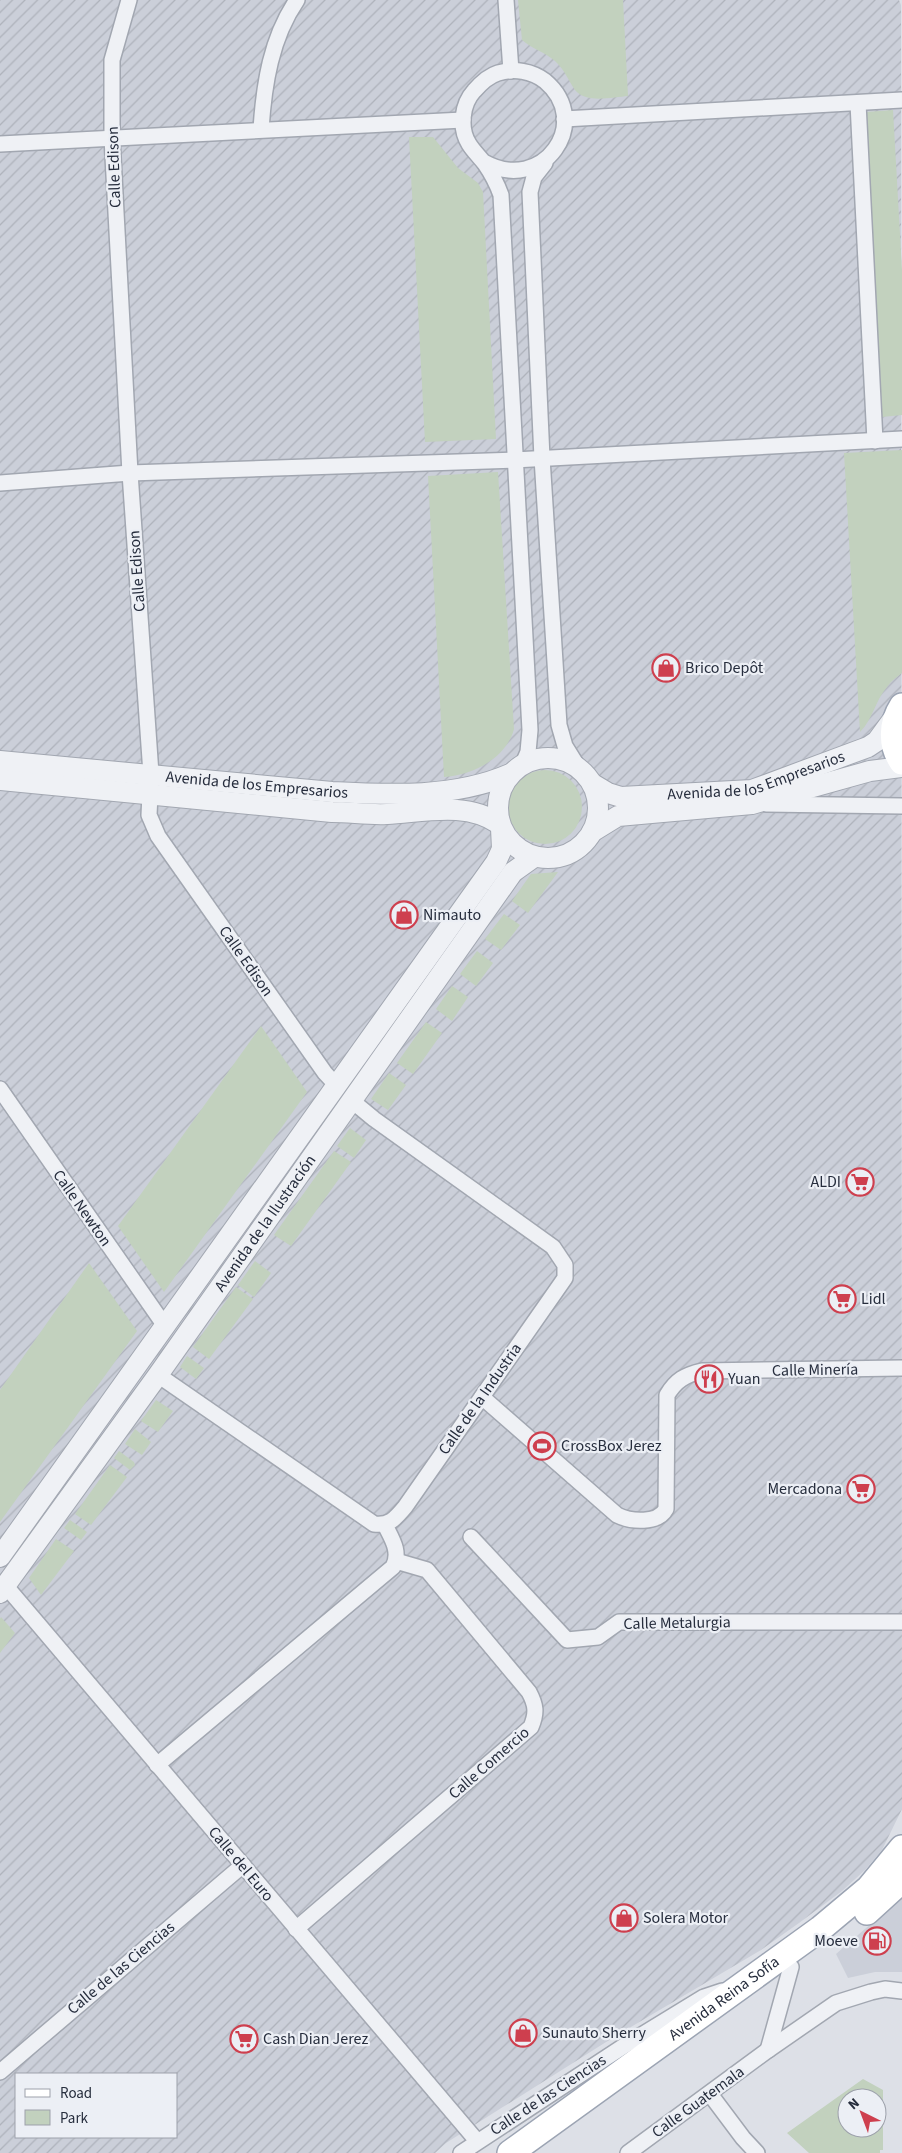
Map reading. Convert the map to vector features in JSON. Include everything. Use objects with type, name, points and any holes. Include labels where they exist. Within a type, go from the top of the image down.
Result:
[{"type":"main road","points":[[901,706],[893,730],[894,744],[902,762]]},
{"type":"main road","name":"Avenida Reina Sofía","points":[[510,2153],[742,1983],[805,1940],[869,1888],[902,1848]]},
{"type":"main road","name":"Avenida Reina Sofía","points":[[539,2153],[852,1923],[902,1880]]},
{"type":"street","name":"Calle Edison","points":[[130,0],[112,60],[112,138],[130,473],[151,774],[148,794],[149,815],[158,836],[320,1066],[344,1093]]},
{"type":"street","points":[[261,129],[264,86],[275,47],[290,10],[297,0]]},
{"type":"street","points":[[506,0],[511,71]]},
{"type":"street","points":[[511,71],[532,74],[544,80],[560,101],[564,119],[560,142],[534,178],[530,192],[542,458],[559,725],[566,746],[578,767],[592,784],[598,800],[598,817],[592,832],[584,843],[571,853],[557,858],[534,856],[512,844],[500,826],[497,810],[499,793],[528,752],[530,730],[500,195],[495,180],[484,162],[467,141],[463,120],[465,107],[470,95],[483,80],[497,73],[511,71]]},
{"type":"street","points":[[564,119],[858,104],[902,100]]},
{"type":"street","points":[[858,104],[875,441]]},
{"type":"street","points":[[0,144],[463,120]]},
{"type":"street","points":[[484,162],[508,171],[523,171],[536,166],[549,156]]},
{"type":"street","points":[[0,482],[130,473],[514,460],[902,439]]},
{"type":"street","name":"Avenida de los Empresarios","points":[[592,784],[608,793],[621,797],[752,790],[868,747],[883,735],[901,706]]},
{"type":"street","points":[[516,769],[541,758],[556,758],[578,767]]},
{"type":"street","name":"Avenida de los Empresarios","points":[[0,761],[332,792],[386,794],[476,786],[516,769]]},
{"type":"street","name":"Avenida de los Empresarios","points":[[752,804],[870,771],[902,767]]},
{"type":"street","name":"Avenida de los Empresarios","points":[[0,780],[332,812],[384,814],[464,810],[489,817],[500,826]]},
{"type":"street","name":"Avenida de los Empresarios","points":[[592,832],[618,816],[752,804],[902,806]]},
{"type":"street","name":"Avenida de la Ilustración","points":[[3,1589],[158,1375],[496,862],[502,849],[500,826]]},
{"type":"street","name":"Avenida de la Ilustración","points":[[0,1557],[165,1326],[513,872],[534,856]]},
{"type":"street","name":"Calle Newton","points":[[0,1088],[165,1326]]},
{"type":"street","name":"Calle de la Industria","points":[[344,1093],[374,1120],[553,1246],[565,1265],[565,1278],[405,1508],[394,1520],[385,1525]]},
{"type":"street","name":"Calle Minería","points":[[482,1397],[617,1515],[625,1519],[656,1520],[662,1516],[666,1509],[667,1395],[674,1384],[687,1374],[702,1371],[902,1368]]},
{"type":"street","points":[[157,1765],[393,1567],[396,1561],[394,1541],[385,1525],[374,1524],[158,1375]]},
{"type":"street","name":"Calle Metalurgia","points":[[471,1537],[567,1640],[598,1637],[619,1622],[902,1622]]},
{"type":"street","name":"Calle Comercio","points":[[296,1929],[531,1728],[536,1714],[535,1703],[528,1692],[427,1570],[396,1561]]},
{"type":"street","name":"Calle del Euro","points":[[3,1589],[243,1865],[477,2141]]},
{"type":"street","name":"Calle de las Ciencias","points":[[0,2072],[243,1865]]},
{"type":"street","points":[[768,2050],[791,1967]]},
{"type":"street","name":"Calle de las Ciencias","points":[[461,2153],[627,2044],[704,1997],[742,1983]]},
{"type":"street","name":"Calle Guatemala","points":[[628,2153],[768,2050],[836,2004],[885,1989],[902,1991]]},
{"type":"street","points":[[710,2094],[743,2138],[757,2153]]},
{"type":"shaded area","points":[[0,0],[899,0],[901,5],[902,1809],[882,1850],[865,1870],[842,1891],[799,1923],[761,1950],[614,2037],[446,2143],[435,2153],[0,2153]]},
{"type":"shaded area","name":"Moeve","points":[[902,1897],[902,1972],[875,1972],[848,1978],[836,1954]]},
{"type":"green space","points":[[518,0],[623,0],[628,96],[600,99],[586,97],[575,90],[564,71],[555,61],[522,40]]},
{"type":"green space","points":[[893,110],[902,270],[902,415],[882,417],[866,112]]},
{"type":"green space","points":[[409,137],[433,137],[458,168],[478,183],[483,192],[496,439],[425,442]]},
{"type":"green space","points":[[902,450],[902,673],[883,692],[860,732],[844,453]]},
{"type":"green space","points":[[498,472],[514,729],[504,749],[487,764],[466,773],[444,777],[428,476]]},
{"type":"green space","points":[[545,770],[566,776],[576,786],[582,807],[576,828],[566,838],[545,844],[524,838],[514,828],[508,807],[514,786],[524,776]]},
{"type":"green space","points":[[558,872],[528,913],[512,901],[531,874]]},
{"type":"green space","points":[[504,914],[520,925],[501,950],[485,939]]},
{"type":"green space","points":[[477,951],[493,963],[476,986],[460,974]]},
{"type":"green space","points":[[452,986],[468,997],[452,1021],[436,1009]]},
{"type":"green space","points":[[426,1022],[442,1033],[413,1074],[397,1063]]},
{"type":"green space","points":[[261,1026],[307,1092],[164,1292],[118,1226]]},
{"type":"green space","points":[[389,1073],[406,1085],[388,1110],[371,1099]]},
{"type":"green space","points":[[350,1128],[366,1140],[354,1158],[337,1146]]},
{"type":"green space","points":[[334,1151],[351,1162],[291,1246],[274,1235]]},
{"type":"green space","points":[[255,1261],[271,1273],[254,1297],[238,1285]]},
{"type":"green space","points":[[89,1263],[137,1331],[0,1522],[0,1390]]},
{"type":"green space","points":[[236,1287],[253,1299],[209,1359],[193,1347]]},
{"type":"green space","points":[[187,1356],[204,1368],[196,1379],[180,1367]]},
{"type":"green space","points":[[156,1400],[173,1411],[158,1432],[141,1421]]},
{"type":"green space","points":[[135,1429],[151,1442],[142,1455],[125,1444]]},
{"type":"green space","points":[[119,1451],[134,1462],[135,1465],[130,1470],[114,1458]]},
{"type":"green space","points":[[110,1465],[127,1477],[91,1525],[75,1514]]},
{"type":"green space","points":[[70,1520],[87,1532],[81,1540],[64,1528]]},
{"type":"green space","points":[[56,1539],[74,1551],[41,1595],[29,1578]]},
{"type":"green space","points":[[1,1617],[15,1633],[0,1653],[0,1619]]},
{"type":"green space","points":[[863,2079],[879,2088],[850,2088]]},
{"type":"green space","points":[[837,2097],[837,2138],[883,2138],[883,2150],[880,2150],[880,2153],[809,2153],[787,2133]]},
{"type":"place","name":"Brico Depôt","points":[[666,668]]},
{"type":"place","name":"Nimauto","points":[[404,915]]},
{"type":"place","name":"ALDI","points":[[860,1182]]},
{"type":"place","name":"Lidl","points":[[842,1299]]},
{"type":"place","name":"Yuan","points":[[709,1379]]},
{"type":"place","name":"CrossBox Jerez","points":[[542,1446]]},
{"type":"place","name":"Mercadona","points":[[861,1489]]},
{"type":"place","name":"Solera Motor","points":[[624,1918]]},
{"type":"place","name":"Moeve","points":[[877,1941]]},
{"type":"place","name":"Sunauto Sherry","points":[[523,2033]]},
{"type":"place","name":"Cash Dian Jerez","points":[[244,2039]]}]
